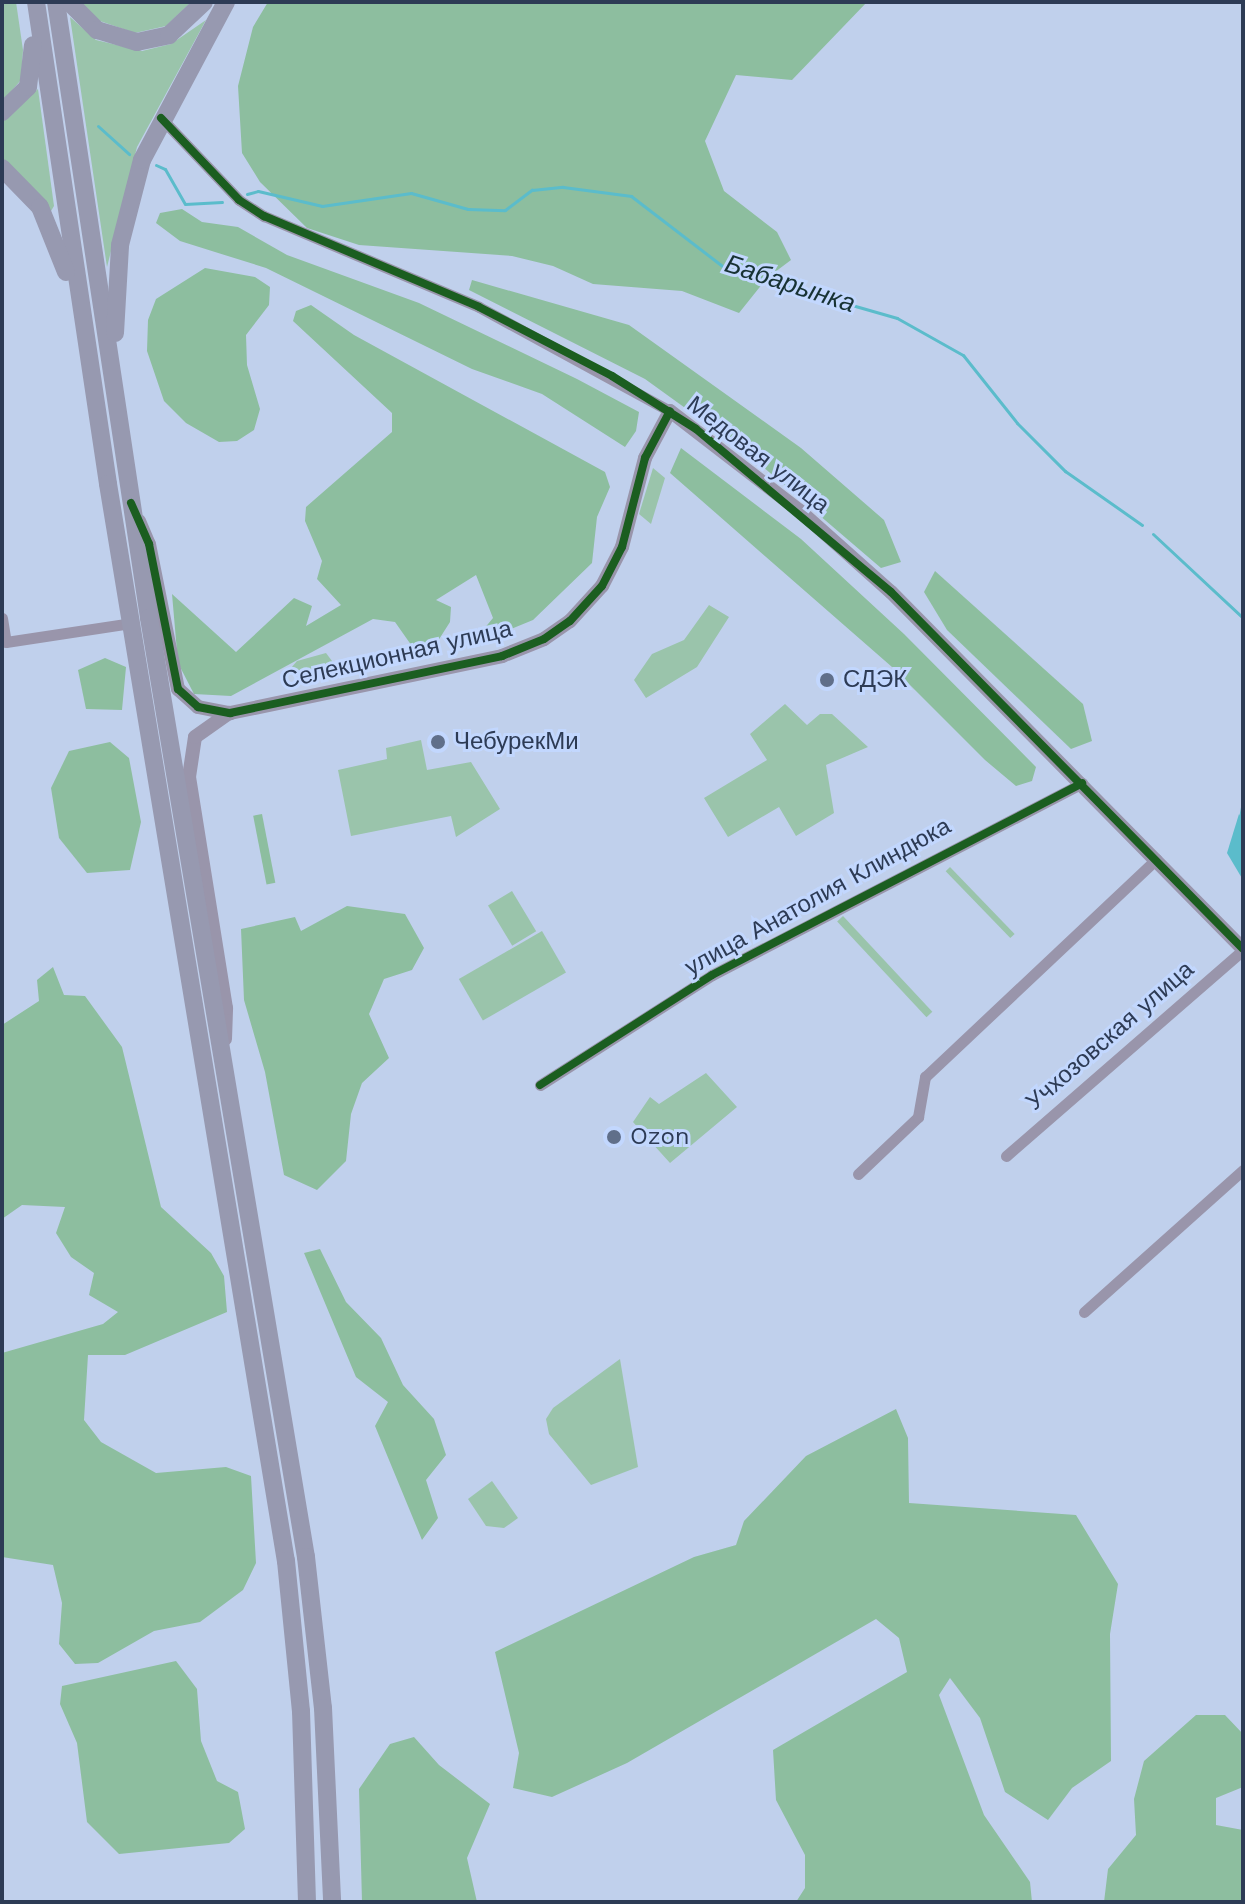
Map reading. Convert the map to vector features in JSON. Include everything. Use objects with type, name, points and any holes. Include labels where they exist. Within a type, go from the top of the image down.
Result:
[{"type":"main road","points":[[2,112],[22,97],[32,77],[34,2]]},
{"type":"main road","points":[[34,2],[108,484],[286,1561],[301,1711],[307,1902]]},
{"type":"main road","points":[[56,2],[131,503],[306,1557],[323,1708],[332,1902]]},
{"type":"main road","points":[[69,2],[97,30],[137,42],[179,29],[204,2]]},
{"type":"main road","points":[[131,503],[115,346],[116,283],[129,200],[161,118],[226,2]]},
{"type":"main road","points":[[2,168],[40,207],[57,242],[108,484]]},
{"type":"street","name":"Медовая улица","points":[[161,118],[239,200],[264,216],[479,307],[670,411],[800,511],[891,592],[1243,950]]},
{"type":"street","name":"Селекционная улица","points":[[230,713],[502,656],[544,639],[570,621],[602,586],[622,547],[645,458],[670,411]]},
{"type":"street","points":[[131,503],[149,544],[178,689],[198,707],[230,713]]},
{"type":"street","points":[[2,618],[4,643],[131,623]]},
{"type":"street","points":[[224,1063],[226,1008],[189,764],[195,737],[230,713]]},
{"type":"street","name":"улица Анатолия Клиндюка","points":[[540,1085],[719,971],[1082,783]]},
{"type":"street","points":[[858,1174],[918,1117],[925,1077],[1156,859]]},
{"type":"street","name":"Учхозовская улица","points":[[1006,1156],[1243,950]]},
{"type":"street","points":[[1084,1312],[1243,1170]]},
{"type":"shaded area","points":[[2,2],[16,2],[23,50],[21,80],[2,102]]},
{"type":"shaded area","points":[[80,2],[191,2],[166,26],[135,33],[97,20]]},
{"type":"shaded area","points":[[268,2],[867,2],[792,80],[736,75],[705,141],[724,191],[777,232],[791,260],[767,278],[739,313],[682,291],[593,284],[553,266],[512,256],[359,245],[307,228],[260,182],[242,153],[238,86],[253,27]]},
{"type":"shaded area","points":[[70,17],[96,40],[142,51],[171,44],[206,20],[137,147],[107,267]]},
{"type":"shaded area","points":[[38,89],[54,206],[51,211],[2,159],[2,121]]},
{"type":"shaded area","points":[[182,209],[202,222],[238,227],[287,255],[419,303],[577,379],[639,412],[636,431],[625,447],[542,394],[472,369],[266,268],[180,241],[156,223],[160,213]]},
{"type":"shaded area","points":[[205,268],[255,277],[270,287],[269,305],[246,335],[247,365],[260,409],[254,430],[237,441],[219,442],[186,423],[164,401],[147,351],[148,320],[156,299]]},
{"type":"shaded area","points":[[472,280],[629,325],[801,448],[884,520],[901,562],[881,568],[742,449],[645,379],[469,290]]},
{"type":"shaded area","points":[[311,305],[354,335],[605,472],[610,487],[597,517],[592,563],[533,620],[492,637],[478,636],[493,618],[476,575],[436,600],[451,607],[450,622],[436,644],[414,649],[395,622],[373,619],[231,696],[194,694],[178,663],[172,594],[236,652],[294,598],[312,606],[306,626],[341,605],[317,579],[322,561],[305,521],[306,507],[392,432],[392,413],[293,321],[296,311]]},
{"type":"shaded area","points":[[681,448],[801,539],[904,634],[1036,767],[1032,781],[1016,786],[985,760],[892,667],[670,473]]},
{"type":"shaded area","points":[[653,468],[665,478],[651,524],[639,514]]},
{"type":"shaded area","points":[[935,571],[1083,704],[1092,741],[1071,749],[947,630],[924,592]]},
{"type":"shaded area","points":[[709,605],[729,617],[697,667],[646,698],[634,680],[652,654],[684,640]]},
{"type":"shaded area","points":[[326,653],[335,665],[285,675],[297,661]]},
{"type":"shaded area","points":[[105,658],[126,667],[122,710],[86,709],[78,670]]},
{"type":"shaded area","points":[[785,704],[807,725],[820,714],[832,714],[868,747],[826,765],[834,813],[796,836],[779,807],[728,837],[704,798],[767,760],[750,734]]},
{"type":"shaded area","points":[[421,740],[427,770],[471,762],[500,809],[456,837],[451,816],[351,836],[338,770],[387,759],[386,748]]},
{"type":"shaded area","points":[[110,742],[129,758],[141,822],[130,870],[87,873],[59,838],[51,788],[69,751]]},
{"type":"shaded area","points":[[262,814],[275,883],[267,884],[253,816]]},
{"type":"shaded area","points":[[1239,814],[1243,821],[1243,880],[1227,853]]},
{"type":"shaded area","points":[[950,867],[1015,934],[1010,938],[946,871]]},
{"type":"shaded area","points":[[512,891],[536,931],[512,946],[488,905]]},
{"type":"shaded area","points":[[347,906],[405,914],[424,948],[412,970],[384,979],[369,1014],[389,1058],[362,1083],[351,1114],[346,1161],[317,1190],[284,1175],[265,1072],[244,1000],[241,929],[295,917],[301,931]]},
{"type":"shaded area","points":[[843,916],[932,1012],[926,1017],[837,921]]},
{"type":"shaded area","points":[[542,931],[566,973],[483,1021],[459,979]]},
{"type":"shaded area","points":[[53,967],[64,995],[85,996],[122,1047],[161,1207],[211,1253],[224,1276],[227,1312],[125,1355],[88,1355],[84,1420],[101,1442],[156,1473],[226,1467],[251,1476],[256,1563],[243,1590],[200,1622],[154,1631],[98,1663],[75,1664],[59,1644],[62,1603],[53,1565],[2,1557],[2,1353],[103,1324],[118,1312],[89,1295],[94,1273],[71,1257],[56,1233],[65,1207],[22,1205],[2,1219],[2,1025],[39,1001],[37,980]]},
{"type":"shaded area","points":[[706,1073],[737,1107],[670,1163],[633,1122],[650,1097],[659,1104]]},
{"type":"shaded area","points":[[320,1249],[346,1302],[381,1338],[403,1385],[434,1419],[446,1455],[426,1480],[438,1518],[422,1540],[375,1426],[388,1402],[356,1377],[304,1253]]},
{"type":"shaded area","points":[[620,1359],[638,1467],[591,1485],[549,1434],[546,1419],[553,1408]]},
{"type":"shaded area","points":[[896,1409],[908,1438],[909,1503],[1076,1515],[1118,1584],[1110,1634],[1111,1761],[1072,1788],[1048,1820],[1005,1792],[980,1718],[950,1678],[939,1695],[984,1815],[1030,1882],[1032,1902],[796,1902],[805,1888],[805,1855],[776,1800],[773,1750],[907,1672],[899,1638],[876,1619],[627,1763],[552,1797],[513,1788],[519,1753],[495,1652],[694,1557],[736,1545],[744,1521],[806,1456]]},
{"type":"shaded area","points":[[492,1481],[518,1518],[504,1528],[486,1526],[468,1499]]},
{"type":"shaded area","points":[[176,1661],[197,1689],[201,1741],[217,1781],[238,1792],[245,1829],[229,1843],[119,1854],[87,1822],[77,1743],[60,1704],[62,1686]]},
{"type":"shaded area","points":[[1196,1715],[1225,1715],[1243,1734],[1243,1787],[1216,1798],[1216,1825],[1243,1830],[1243,1902],[1104,1902],[1108,1869],[1136,1835],[1134,1799],[1144,1761]]},
{"type":"shaded area","points":[[414,1737],[439,1765],[490,1804],[467,1858],[477,1902],[362,1902],[359,1789],[390,1744]]},
{"type":"waterway","name":"Бабарынка","points":[[98,126],[129,154]]},
{"type":"waterway","name":"Бабарынка","points":[[156,165],[165,169],[185,204],[222,202]]},
{"type":"waterway","name":"Бабарынка","points":[[247,194],[258,191],[322,206],[411,193],[468,209],[505,210],[532,190],[563,187],[631,196],[726,269],[897,318],[963,355],[1017,423],[1065,471],[1142,525]]},
{"type":"waterway","name":"Бабарынка","points":[[1153,534],[1243,618]]},
{"type":"waterway","name":"Бабарынка","points":[[1240,818],[1243,801]]},
{"type":"cycle path","points":[[161,118],[239,200],[264,216],[479,307],[612,376],[696,429],[891,592],[1243,949]]},
{"type":"cycle path","points":[[131,503],[149,544],[178,689],[198,707],[230,713],[502,656],[544,639],[570,621],[602,586],[622,547],[645,458],[670,411]]},
{"type":"cycle path","points":[[540,1085],[712,975],[1082,783]]},
{"type":"place","name":"СДЭК","points":[[827,680]]},
{"type":"place","name":"ЧебурекМи","points":[[438,742]]},
{"type":"place","name":"Ozon","points":[[614,1137]]}]
